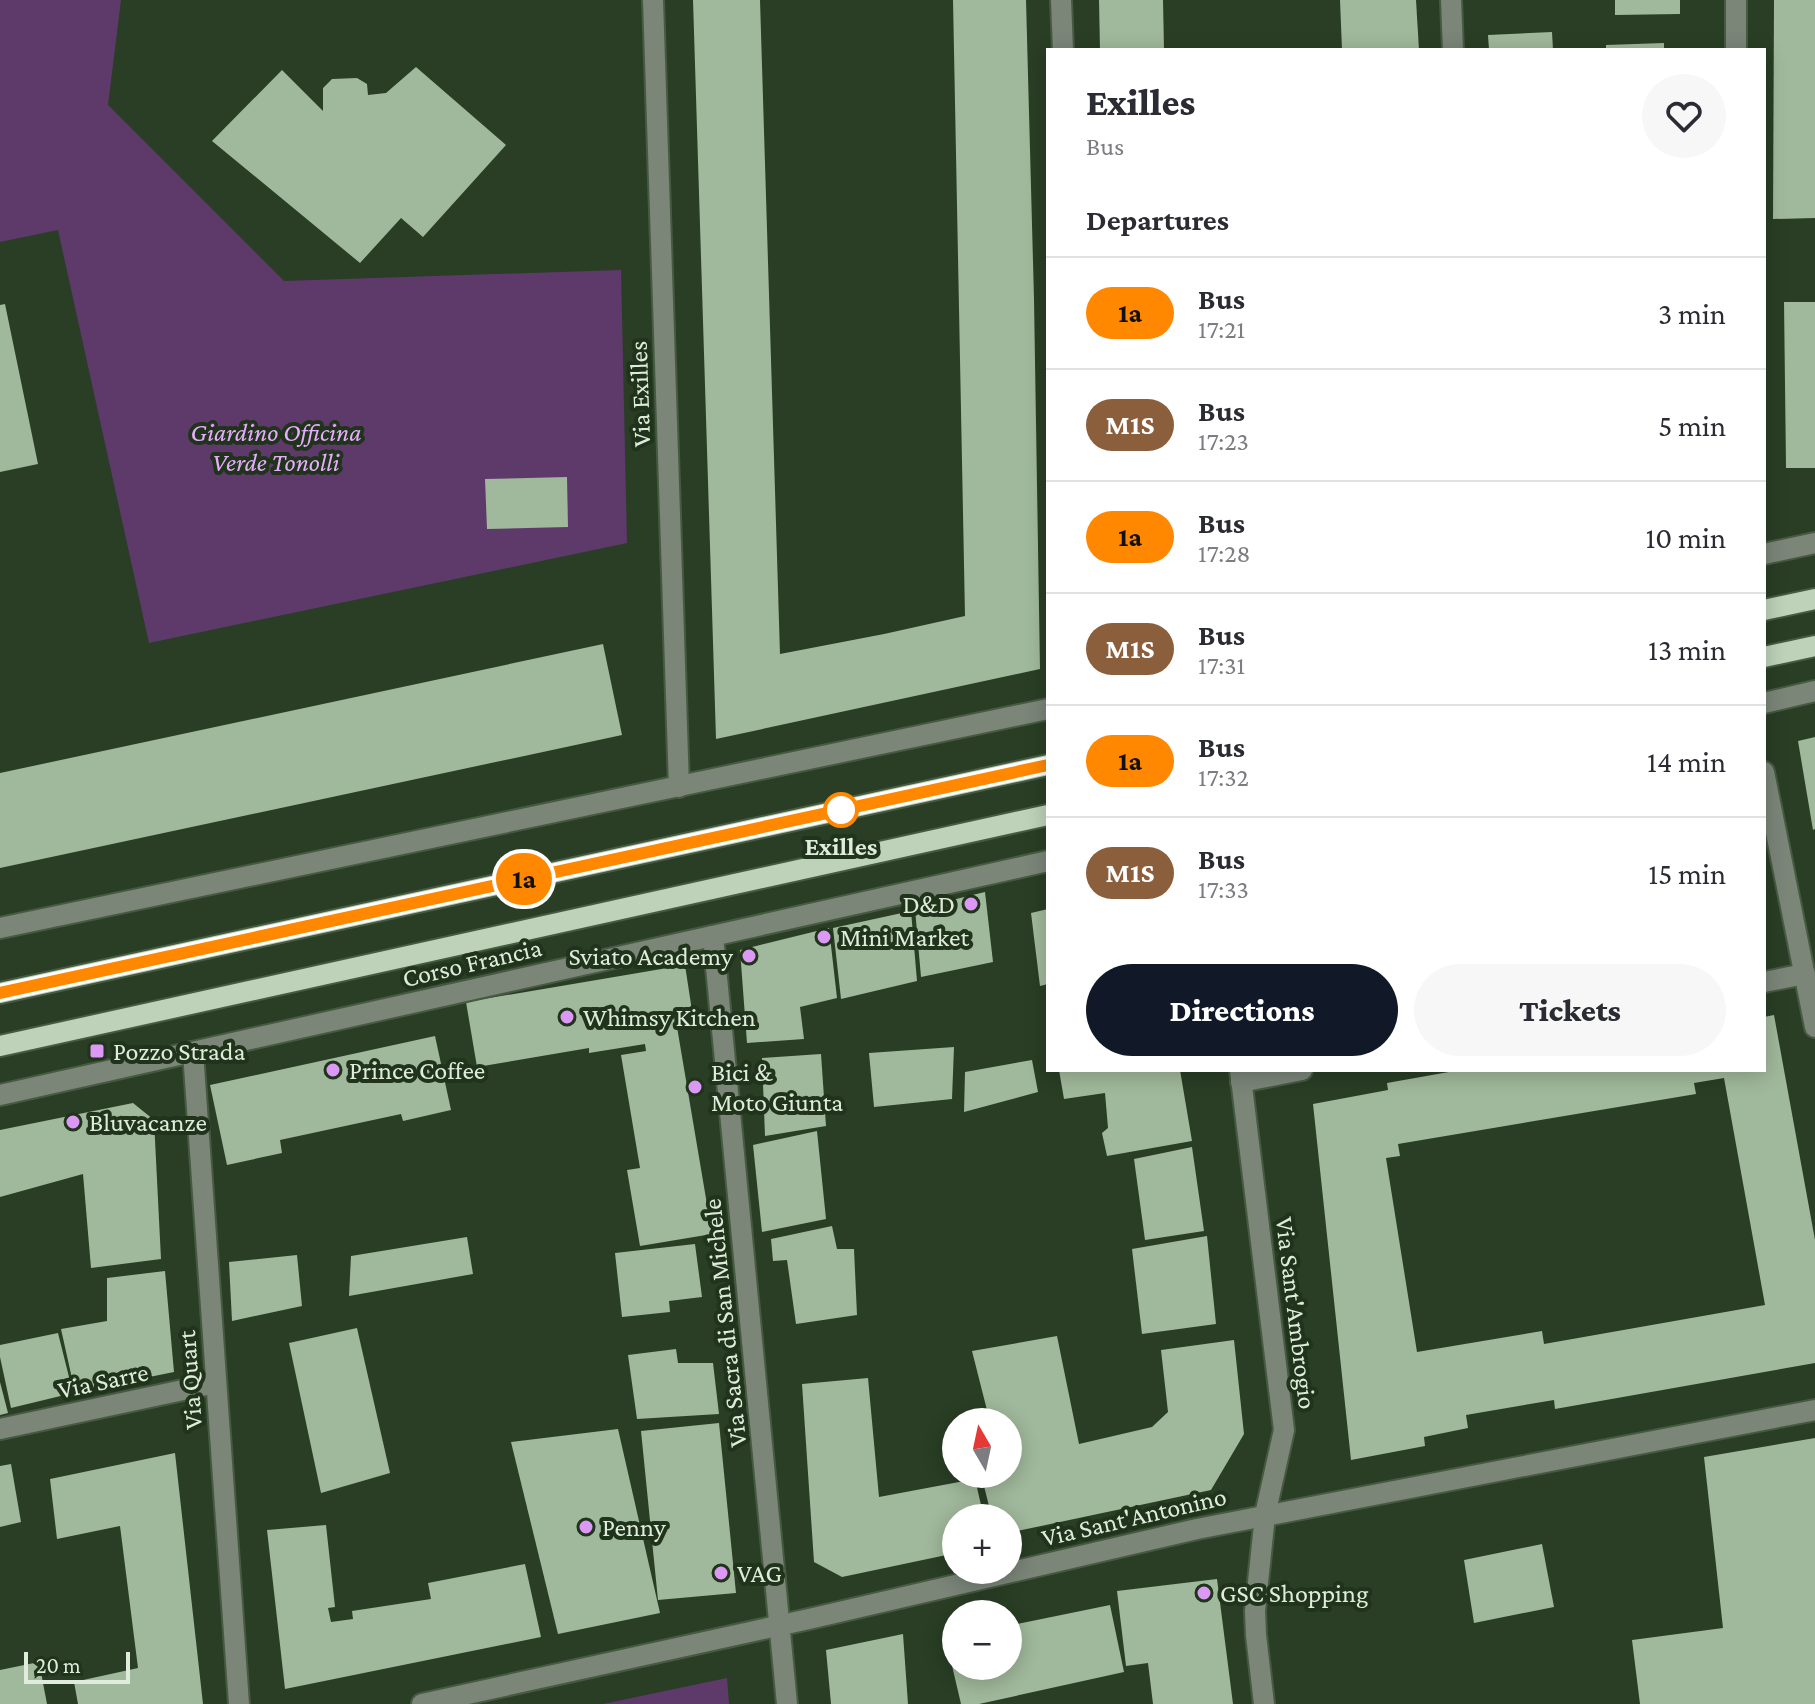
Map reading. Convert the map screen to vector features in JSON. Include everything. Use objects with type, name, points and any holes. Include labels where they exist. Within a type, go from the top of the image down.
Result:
[{"type":"main road","points":[[1766,610],[1815,599]]},
{"type":"main road","points":[[1766,657],[1815,646]]},
{"type":"main road","points":[[0,993],[1046,765]]},
{"type":"main road","name":"Corso Francia","points":[[0,1046],[1046,815]]},
{"type":"street","name":"Via Exilles","points":[[653,0],[679,787]]},
{"type":"street","points":[[1061,0],[1063,48]]},
{"type":"street","points":[[1451,0],[1453,48]]},
{"type":"street","points":[[1736,0],[1736,48]]},
{"type":"street","points":[[1766,554],[1815,543]]},
{"type":"street","points":[[1766,703],[1815,691]]},
{"type":"street","points":[[0,928],[1046,709]]},
{"type":"street","points":[[1766,782],[1815,1027]]},
{"type":"street","name":"Corso Francia","points":[[0,1095],[1046,861]]},
{"type":"street","name":"Via Sacra di San Michele","points":[[713,936],[787,1704]]},
{"type":"street","points":[[1766,982],[1805,974]]},
{"type":"street","name":"Via Quart","points":[[193,1052],[239,1704]]},
{"type":"street","points":[[1240,1076],[1281,1072]]},
{"type":"street","name":"Via Sant'Ambrogio","points":[[1240,1076],[1284,1430],[1265,1515],[1255,1611],[1264,1704]]},
{"type":"street","name":"Via Sarre","points":[[0,1429],[216,1383]]},
{"type":"street","name":"Via Sant'Antonino","points":[[422,1704],[1197,1529],[1815,1410]]},
{"type":"green space","name":"Giardino Officina Verde Tonolli","points":[[0,0],[121,0],[108,105],[284,281],[621,270],[627,543],[149,643],[58,230],[0,242]]},
{"type":"green space","points":[[727,1678],[729,1704],[603,1704]]},
{"type":"building","points":[[693,0],[760,0],[780,654],[965,616],[953,0],[1026,0],[1040,669],[716,739]]},
{"type":"building","points":[[1099,0],[1163,0],[1164,48],[1100,48]]},
{"type":"building","points":[[1340,0],[1416,0],[1419,48],[1342,48]]},
{"type":"building","points":[[1615,0],[1680,0],[1680,14],[1615,15]]},
{"type":"building","points":[[1774,0],[1815,0],[1815,218],[1773,219]]},
{"type":"building","points":[[1552,32],[1553,48],[1489,48],[1488,35]]},
{"type":"building","points":[[1664,43],[1664,48],[1606,48],[1606,45]]},
{"type":"building","points":[[416,67],[506,145],[423,237],[401,218],[360,263],[212,141],[282,70],[323,111],[323,88],[332,79],[357,78],[367,84],[368,95],[386,93]]},
{"type":"building","points":[[1784,302],[1815,302],[1815,468],[1786,468]]},
{"type":"building","points":[[5,304],[38,464],[0,472],[0,305]]},
{"type":"building","points":[[567,477],[568,527],[487,529],[485,479]]},
{"type":"building","points":[[603,644],[622,735],[0,868],[0,773]]},
{"type":"building","points":[[1815,737],[1815,829],[1813,830],[1798,741]]},
{"type":"building","points":[[985,892],[993,962],[921,977],[915,909]]},
{"type":"building","points":[[1046,909],[1046,984],[1040,986],[1031,913]]},
{"type":"building","points":[[911,911],[917,981],[841,999],[833,928]]},
{"type":"building","points":[[829,928],[837,998],[800,1007],[804,1039],[747,1043],[740,950]]},
{"type":"building","points":[[685,965],[694,1024],[677,1027],[712,1234],[640,1246],[627,1170],[640,1168],[621,1055],[646,1051],[645,1044],[589,1053],[589,1048],[477,1067],[466,1002]]},
{"type":"building","points":[[1774,1015],[1815,1240],[1815,1363],[1555,1409],[1554,1400],[1466,1415],[1468,1428],[1424,1437],[1425,1446],[1351,1460],[1313,1104],[1388,1090],[1387,1083],[1449,1072],[1766,1072],[1766,1017]],"holes":[[[1724,1078],[1765,1305],[1544,1344],[1542,1331],[1417,1352],[1386,1158],[1400,1156],[1398,1144],[1696,1094],[1694,1083]]]},
{"type":"building","points":[[435,1036],[451,1110],[403,1121],[401,1114],[280,1140],[282,1153],[227,1165],[210,1085]]},
{"type":"building","points":[[954,1047],[952,1099],[874,1107],[869,1053]]},
{"type":"building","points":[[821,1054],[826,1126],[765,1136],[762,1058]]},
{"type":"building","points":[[1032,1060],[1038,1092],[964,1112],[965,1072]]},
{"type":"building","points":[[1059,1072],[1180,1072],[1192,1141],[1107,1156],[1102,1133],[1108,1128],[1105,1093],[1064,1099]]},
{"type":"building","points":[[133,1103],[154,1120],[161,1259],[91,1268],[83,1174],[0,1197],[0,1130]]},
{"type":"building","points":[[817,1131],[826,1219],[762,1232],[753,1145]]},
{"type":"building","points":[[1192,1147],[1204,1231],[1145,1240],[1134,1159]]},
{"type":"building","points":[[832,1226],[837,1249],[854,1249],[857,1315],[796,1324],[787,1260],[773,1261],[771,1239]]},
{"type":"building","points":[[1207,1236],[1216,1324],[1142,1334],[1132,1249]]},
{"type":"building","points":[[467,1237],[473,1274],[349,1296],[351,1256]]},
{"type":"building","points":[[695,1244],[702,1297],[669,1301],[670,1312],[622,1317],[615,1253]]},
{"type":"building","points":[[297,1255],[302,1306],[232,1321],[229,1262]]},
{"type":"building","points":[[165,1271],[174,1372],[75,1392],[61,1329],[107,1321],[107,1278]]},
{"type":"building","points":[[357,1328],[390,1473],[321,1493],[289,1343]]},
{"type":"building","points":[[58,1333],[73,1393],[11,1408],[0,1345]]},
{"type":"building","points":[[1057,1336],[1079,1444],[1152,1427],[1168,1412],[1161,1350],[1234,1340],[1244,1434],[1211,1490],[1022,1530],[1022,1504],[988,1504],[984,1488],[1022,1488],[1022,1408],[986,1408],[972,1351]]},
{"type":"building","points":[[676,1349],[678,1363],[713,1363],[719,1414],[637,1419],[628,1355]]},
{"type":"building","points":[[868,1378],[879,1497],[942,1485],[942,1488],[977,1488],[981,1504],[942,1504],[942,1556],[842,1577],[814,1562],[802,1384]]},
{"type":"building","points":[[0,1382],[8,1413],[0,1415]]},
{"type":"building","points":[[719,1423],[736,1593],[658,1600],[641,1431]]},
{"type":"building","name":"Penny","points":[[618,1429],[660,1613],[558,1634],[511,1442]]},
{"type":"building","points":[[1815,1438],[1815,1704],[1640,1704],[1632,1640],[1723,1628],[1704,1457]]},
{"type":"building","points":[[175,1453],[203,1704],[78,1704],[74,1682],[138,1668],[120,1526],[57,1539],[50,1479]]},
{"type":"building","points":[[11,1464],[21,1522],[0,1527],[0,1466]]},
{"type":"building","points":[[326,1525],[335,1607],[328,1608],[331,1622],[353,1619],[352,1611],[431,1599],[428,1583],[525,1564],[541,1637],[285,1689],[267,1530]]},
{"type":"building","points":[[1542,1544],[1554,1607],[1474,1623],[1464,1560]]},
{"type":"building","points":[[1217,1579],[1233,1704],[1153,1704],[1148,1663],[1126,1666],[1117,1591]]},
{"type":"building","points":[[1110,1605],[1124,1672],[979,1704],[961,1704],[955,1680],[1022,1680],[1022,1623]]},
{"type":"building","points":[[903,1634],[908,1704],[831,1704],[826,1650]]},
{"type":"building","points":[[39,1662],[47,1704],[0,1704],[0,1670]]},
{"type":"bus line","name":"1a","points":[[0,993],[1046,765]]},
{"type":"place","name":"Exilles","points":[[841,810]]},
{"type":"place","name":"D&D","points":[[971,904]]},
{"type":"place","name":"Mini Market","points":[[824,937]]},
{"type":"place","name":"Sviato Academy","points":[[749,956]]},
{"type":"place","name":"Whimsy Kitchen","points":[[567,1017]]},
{"type":"place","name":"Pozzo Strada","points":[[97,1051]]},
{"type":"place","name":"Prince Coffee","points":[[333,1070]]},
{"type":"place","name":"Bici & Moto Giunta","points":[[695,1087]]},
{"type":"place","name":"Bluvacanze","points":[[73,1122]]},
{"type":"place","name":"Penny","points":[[586,1527]]},
{"type":"place","name":"VAG","points":[[721,1573]]},
{"type":"place","name":"GSC Shopping","points":[[1204,1593]]}]
